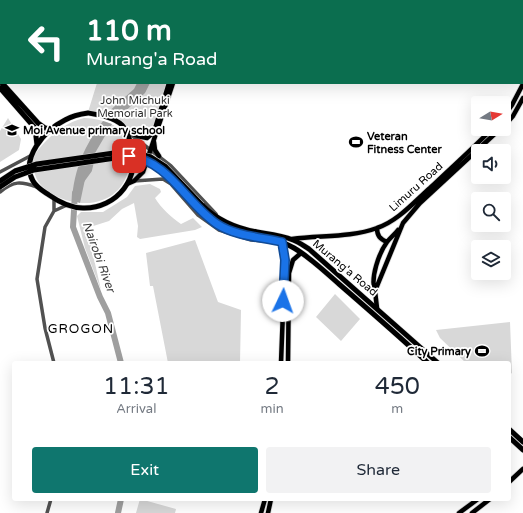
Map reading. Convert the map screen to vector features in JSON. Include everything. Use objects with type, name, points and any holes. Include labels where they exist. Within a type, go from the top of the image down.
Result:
[{"type":"highway","points":[[3,84],[38,123],[45,128],[52,129]]},
{"type":"highway","points":[[0,89],[35,128],[37,145]]},
{"type":"highway","points":[[88,113],[105,116],[117,122],[126,130],[131,143],[134,159],[131,177],[122,193],[109,203],[93,208],[82,208],[68,205],[38,188],[31,176],[32,155],[37,145],[52,129],[65,120],[88,113]]},
{"type":"highway","name":"Murang'a Road","points":[[0,181],[15,171],[37,164],[114,153],[136,153],[151,157],[165,166],[201,208],[221,220],[239,227],[292,239],[320,258],[436,361]]},
{"type":"highway","name":"Murang'a Road","points":[[0,187],[15,177],[34,170],[129,156],[146,161],[160,168],[223,227],[235,232],[282,242],[301,253],[355,298],[426,361]]},
{"type":"highway","points":[[511,431],[523,442]]},
{"type":"highway","points":[[511,440],[523,450]]},
{"type":"main road","points":[[126,130],[142,138],[147,138],[154,132],[168,84]]},
{"type":"main road","points":[[127,184],[134,181],[143,172],[173,84]]},
{"type":"main road","points":[[511,104],[523,84]]},
{"type":"main road","points":[[511,118],[523,98]]},
{"type":"main road","name":"Limuru Road","points":[[292,239],[311,236],[362,233],[377,228],[396,218],[484,136]]},
{"type":"main road","name":"Limuru Road","points":[[377,308],[375,291],[401,227],[411,212],[492,136]]},
{"type":"main road","points":[[154,140],[155,150],[159,156]]},
{"type":"main road","points":[[375,291],[373,281],[382,253],[387,242],[401,227]]},
{"type":"main road","points":[[377,228],[380,238],[387,242]]},
{"type":"main road","points":[[281,361],[285,260],[282,242]]},
{"type":"main road","points":[[288,361],[289,273],[293,260],[301,253]]},
{"type":"main road","points":[[511,480],[523,469]]},
{"type":"main road","points":[[261,513],[264,501]]},
{"type":"main road","points":[[268,513],[271,501]]},
{"type":"main road","points":[[459,513],[475,501]]},
{"type":"main road","points":[[472,513],[487,501]]},
{"type":"street","name":"Murang'a Road","points":[[126,130],[171,166],[221,220]]},
{"type":"street","points":[[0,172],[32,155]]},
{"type":"street","name":"Murang'a Road","points":[[134,181],[163,179],[171,184],[198,215],[219,230],[251,240],[263,241],[270,239]]},
{"type":"street","points":[[0,192],[14,183],[26,183],[38,188]]},
{"type":"street","points":[[54,198],[54,211],[45,227],[37,279],[39,300],[54,361]]},
{"type":"street","points":[[54,211],[68,205]]},
{"type":"street","points":[[47,513],[50,501]]},
{"type":"green space","name":"John Michuki Memorial Park","points":[[97,84],[166,84],[153,129],[149,134],[142,137],[117,121],[88,112]]},
{"type":"green space","points":[[8,118],[21,139],[19,150],[0,162],[0,131]]},
{"type":"green space","points":[[84,118],[102,121],[117,128],[123,133],[130,149],[128,173],[122,185],[114,194],[104,200],[92,203],[80,203],[67,200],[50,193],[37,179],[32,162],[38,150],[54,133],[68,124]]},
{"type":"green space","points":[[150,184],[160,189],[161,192],[155,198],[163,209],[174,219],[181,224],[193,218],[202,227],[195,230],[140,239],[137,237],[138,226],[134,203],[122,209],[109,221],[87,228],[101,290],[85,248],[77,216],[81,212],[103,212],[127,197],[135,186]]},
{"type":"green space","points":[[195,240],[218,302],[241,310],[240,361],[168,361],[153,286],[150,286],[146,253]]},
{"type":"green space","points":[[335,294],[360,319],[341,341],[316,317]]},
{"type":"green space","name":"City Primary","points":[[510,322],[512,373],[511,374],[511,361],[464,361],[440,338],[436,330]]},
{"type":"green space","points":[[139,501],[147,501],[176,509],[175,513],[136,513]]},
{"type":"shaded area","points":[[136,84],[150,84],[145,93],[118,118],[106,114],[134,89]]},
{"type":"shaded area","points":[[103,121],[112,124],[88,165],[80,203],[72,200],[75,178],[86,148]]},
{"type":"waterway","name":"Nairobi River","points":[[81,181],[89,170],[92,157]]},
{"type":"waterway","name":"Nairobi River","points":[[75,193],[73,227],[100,297],[108,313],[120,361]]},
{"type":"waterway","name":"Nairobi River","points":[[118,513],[121,501]]},
{"type":"place","name":"Moi Avenue primary school","points":[[12,130]]},
{"type":"place","name":"Veteran Fitness Center","points":[[356,142]]},
{"type":"place","name":"City Primary","points":[[482,351]]},
{"type":"district","name":"GROGON","points":[[81,329]]},
{"type":"route","points":[[129,156],[139,158],[160,168],[202,213],[218,225],[235,232],[282,242],[285,260],[283,301]]}]
